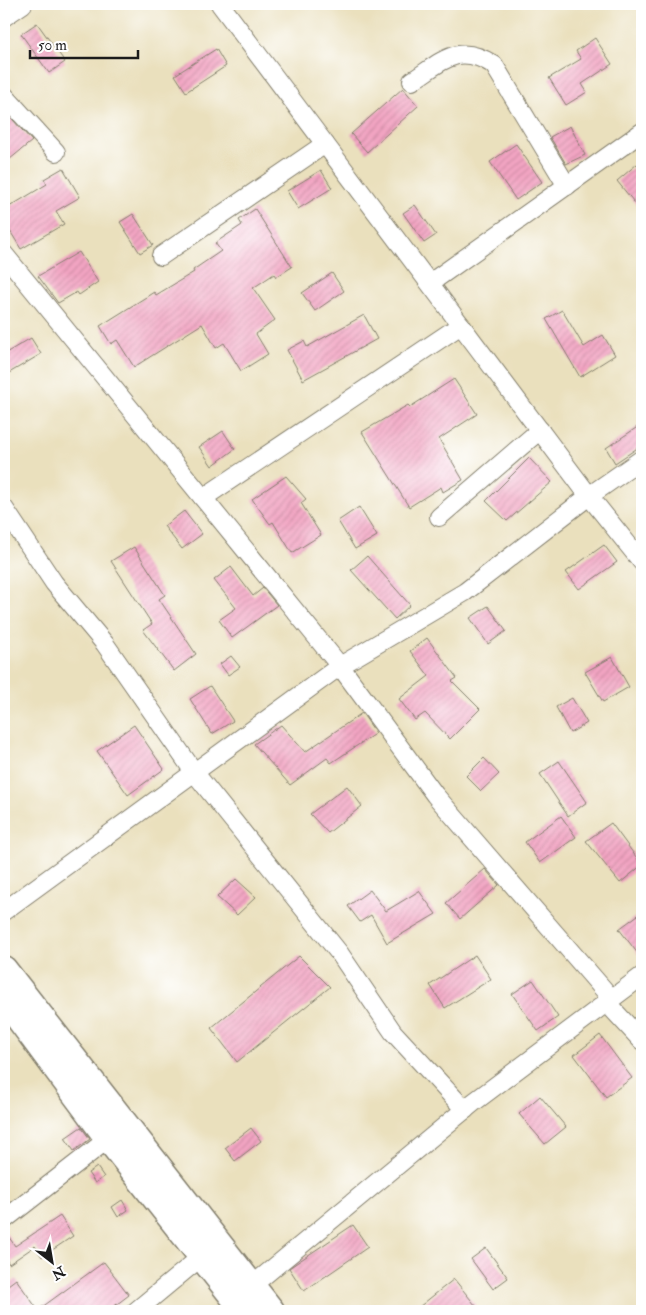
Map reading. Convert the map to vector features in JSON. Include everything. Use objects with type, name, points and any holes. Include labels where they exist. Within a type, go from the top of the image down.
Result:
[{"type":"highway","points":[[4,969],[244,1299]]},
{"type":"highway","points":[[4,999],[108,1139],[202,1257],[244,1299],[272,1311]]},
{"type":"street","points":[[4,17],[23,4]]},
{"type":"street","points":[[220,4],[589,496],[642,562]]},
{"type":"street","points":[[412,81],[451,56],[465,53],[482,58],[494,65],[567,186]]},
{"type":"street","points":[[4,96],[56,152]]},
{"type":"street","points":[[430,283],[642,132]]},
{"type":"street","points":[[161,256],[325,144]]},
{"type":"street","points":[[4,254],[340,666],[436,795],[642,1041]]},
{"type":"street","points":[[203,498],[461,325]]},
{"type":"street","points":[[439,517],[540,430]]},
{"type":"street","points":[[4,911],[340,666],[464,592],[589,496],[642,459]]},
{"type":"street","points":[[4,508],[54,584],[105,644],[194,772],[340,954],[393,1032],[465,1110]]},
{"type":"street","points":[[244,1299],[465,1110],[642,976]]},
{"type":"street","points":[[4,1220],[108,1139]]},
{"type":"street","points":[[136,1311],[202,1257]]},
{"type":"building","points":[[37,23],[65,62],[49,73],[21,34]]},
{"type":"building","points":[[595,38],[612,64],[582,84],[587,92],[566,105],[549,78],[581,59],[576,51]]},
{"type":"building","points":[[216,49],[226,66],[186,92],[175,75]]},
{"type":"building","points":[[403,88],[418,106],[367,152],[351,134]]},
{"type":"building","points":[[4,110],[32,141],[4,164]]},
{"type":"building","points":[[570,126],[585,155],[566,164],[550,137]]},
{"type":"building","points":[[516,144],[542,182],[516,200],[490,162]]},
{"type":"building","points":[[637,164],[642,170],[642,212],[617,181]]},
{"type":"building","points":[[63,168],[80,197],[56,211],[64,224],[21,249],[4,221],[4,210],[47,184],[44,179]]},
{"type":"building","points":[[321,170],[332,188],[298,209],[287,191]]},
{"type":"building","points":[[415,205],[436,235],[424,243],[403,213]]},
{"type":"building","points":[[255,209],[292,267],[276,277],[274,274],[253,288],[275,320],[256,334],[268,354],[241,371],[224,343],[216,348],[202,324],[134,367],[117,340],[111,344],[100,326],[154,292],[156,295],[194,272],[193,270],[221,251],[215,243],[242,225],[239,220]]},
{"type":"building","points":[[133,214],[153,245],[140,253],[120,222]]},
{"type":"building","points":[[79,252],[98,282],[79,295],[77,292],[58,303],[38,276]]},
{"type":"building","points":[[332,273],[344,291],[315,311],[302,293]]},
{"type":"building","points":[[562,310],[584,347],[603,335],[615,355],[580,377],[546,319]]},
{"type":"building","points":[[364,315],[377,339],[303,380],[287,350],[304,341],[307,347]]},
{"type":"building","points":[[31,338],[41,354],[4,376],[4,354]]},
{"type":"building","points":[[454,379],[477,414],[439,439],[463,480],[443,492],[441,487],[409,507],[362,432],[408,405],[410,407]]},
{"type":"building","points":[[642,424],[642,445],[615,463],[606,448]]},
{"type":"building","points":[[223,431],[235,449],[212,466],[199,447]]},
{"type":"building","points":[[529,458],[552,482],[507,521],[486,501]]},
{"type":"building","points":[[286,476],[306,499],[301,503],[321,535],[292,553],[273,522],[270,524],[252,499]]},
{"type":"building","points":[[359,507],[377,536],[355,549],[338,521]]},
{"type":"building","points":[[184,511],[202,534],[182,549],[164,526]]},
{"type":"building","points":[[604,545],[617,562],[579,589],[566,572]]},
{"type":"building","points":[[134,547],[165,595],[159,599],[196,654],[174,671],[143,630],[152,624],[111,561]]},
{"type":"building","points":[[367,556],[410,605],[395,619],[351,570]]},
{"type":"building","points":[[231,567],[253,596],[263,588],[277,605],[232,638],[219,620],[236,608],[214,580]]},
{"type":"building","points":[[488,606],[506,631],[488,644],[470,618]]},
{"type":"building","points":[[427,638],[457,678],[452,681],[480,709],[450,739],[425,713],[415,720],[399,699],[429,676],[410,651]]},
{"type":"building","points":[[231,656],[240,667],[228,675],[220,664]]},
{"type":"building","points":[[612,657],[629,687],[603,702],[585,672]]},
{"type":"building","points":[[210,686],[233,721],[212,734],[190,699]]},
{"type":"building","points":[[572,698],[587,723],[570,733],[556,707]]},
{"type":"building","points":[[362,713],[376,733],[331,763],[327,758],[290,785],[254,744],[281,725],[305,752]]},
{"type":"building","points":[[134,725],[164,769],[128,795],[97,751]]},
{"type":"building","points":[[484,758],[499,774],[481,791],[466,776]]},
{"type":"building","points":[[559,761],[587,802],[568,816],[540,774]]},
{"type":"building","points":[[347,786],[362,806],[328,833],[310,814]]},
{"type":"building","points":[[561,816],[576,837],[540,863],[525,842]]},
{"type":"building","points":[[611,823],[642,865],[620,883],[586,841]]},
{"type":"building","points":[[485,869],[499,885],[460,919],[446,903]]},
{"type":"building","points":[[236,879],[256,897],[237,915],[217,897]]},
{"type":"building","points":[[370,890],[386,911],[419,891],[436,914],[387,943],[371,915],[360,922],[348,906]]},
{"type":"building","points":[[638,915],[642,921],[642,959],[619,929]]},
{"type":"building","points":[[475,955],[491,979],[445,1008],[430,985]]},
{"type":"building","points":[[299,956],[330,987],[237,1062],[211,1028]]},
{"type":"building","points":[[533,980],[558,1017],[538,1031],[512,994]]},
{"type":"building","points":[[600,1035],[632,1078],[606,1097],[574,1055]]},
{"type":"building","points":[[540,1096],[566,1127],[545,1144],[519,1114]]},
{"type":"building","points":[[81,1127],[90,1139],[74,1151],[65,1138]]},
{"type":"building","points":[[251,1128],[261,1141],[235,1161],[225,1148]]},
{"type":"building","points":[[97,1167],[104,1177],[95,1183],[88,1173]]},
{"type":"building","points":[[122,1200],[128,1210],[118,1217],[112,1207]]},
{"type":"building","points":[[60,1216],[73,1236],[42,1257],[35,1246],[9,1264],[4,1256],[4,1230],[15,1246]]},
{"type":"building","points":[[353,1225],[368,1247],[304,1291],[289,1268]]},
{"type":"building","points":[[486,1248],[508,1278],[493,1289],[471,1259]]},
{"type":"building","points":[[104,1262],[129,1295],[108,1311],[4,1311],[4,1288],[16,1279],[38,1310]]},
{"type":"building","points":[[454,1279],[480,1311],[414,1311]]}]
